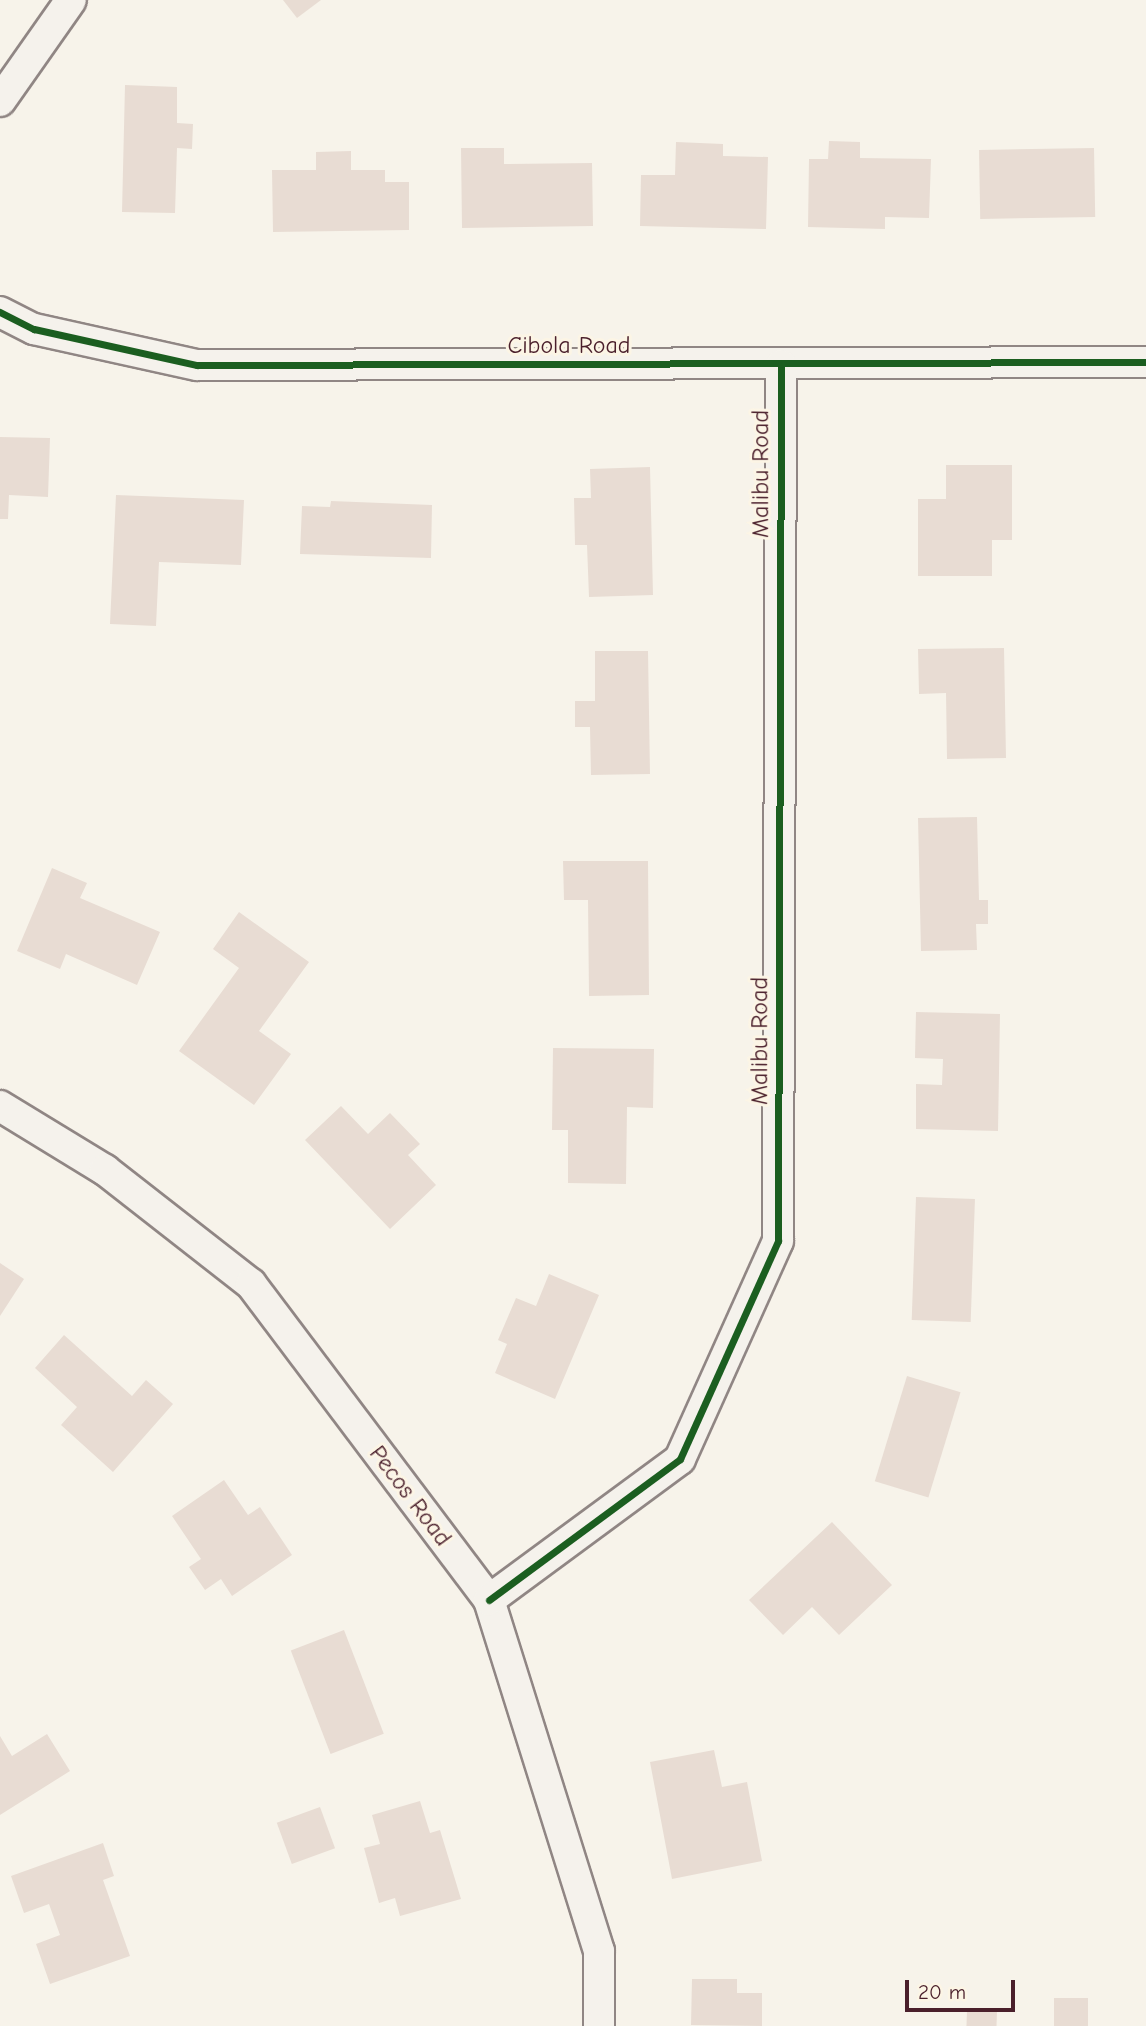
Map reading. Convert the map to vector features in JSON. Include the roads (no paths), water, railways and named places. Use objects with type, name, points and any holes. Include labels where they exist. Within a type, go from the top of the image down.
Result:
[{"type":"street","points":[[0,101],[71,0]]},
{"type":"street","name":"Cibola Road","points":[[0,312],[34,329],[197,365],[1146,362]]},
{"type":"street","name":"Malibu Road","points":[[489,1600],[680,1459],[778,1241],[781,365]]},
{"type":"street","name":"Pecos Road","points":[[0,1106],[105,1170],[251,1284],[489,1600],[599,1951],[599,2026]]}]
